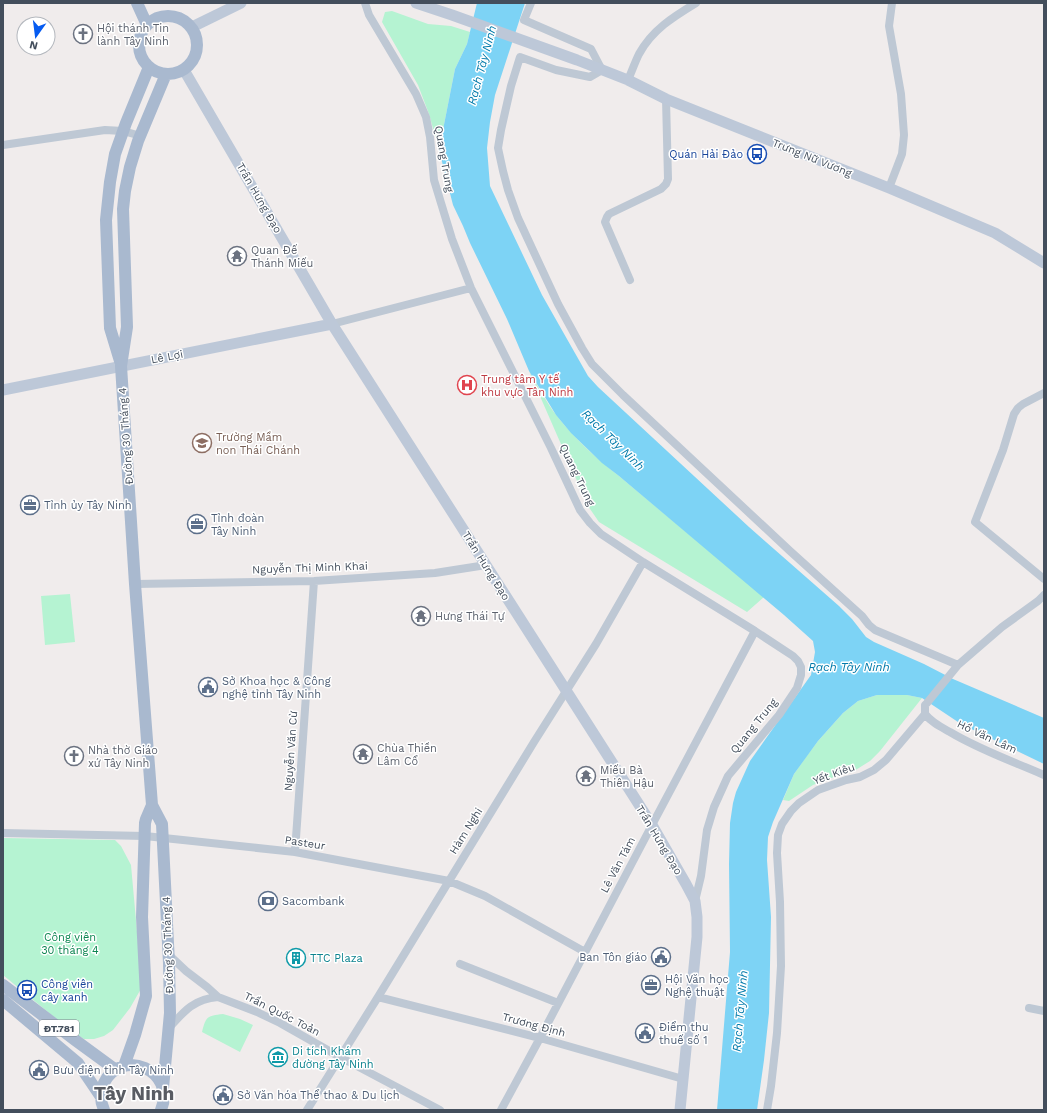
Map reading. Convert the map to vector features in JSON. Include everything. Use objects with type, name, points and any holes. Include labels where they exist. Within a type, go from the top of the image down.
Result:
[{"type":"main road","points":[[137,3],[147,25]]},
{"type":"main road","points":[[161,16],[178,17],[186,21],[192,27],[198,45],[196,55],[184,70],[177,73],[160,73],[149,67],[141,57],[139,40],[142,32],[153,20],[161,16]]},
{"type":"main road","points":[[121,366],[110,328],[106,220],[115,154],[149,67]]},
{"type":"main road","name":"Đường 30 Tháng 4","points":[[161,1110],[164,1097],[163,1088],[170,1012],[169,955],[163,838],[162,824],[152,805],[135,584],[121,366],[127,327],[123,209],[125,191],[130,167],[166,74]]},
{"type":"main road","name":"Đường 30 Tháng 4","points":[[120,1068],[135,1035],[146,996],[142,917],[146,819],[152,805]]},
{"type":"main road","name":"ĐT.781","points":[[3,985],[75,1040],[120,1068]]},
{"type":"main road","name":"ĐT.781","points":[[3,1000],[78,1063],[101,1097]]},
{"type":"main road","points":[[104,1110],[101,1097],[105,1080],[110,1074],[120,1068],[131,1065],[148,1069],[155,1074],[163,1088]]},
{"type":"street","points":[[192,27],[240,3]]},
{"type":"street","name":"Quang Trung","points":[[365,3],[369,15],[416,94],[426,116],[430,137],[434,180],[452,239],[471,288],[551,448],[580,510],[590,524],[601,534],[793,656],[801,667],[801,675],[797,688],[779,715],[728,776],[714,807],[707,830],[701,876],[695,901]]},
{"type":"street","name":"Trưng Nữ Vương","points":[[416,3],[577,60],[628,80],[666,99],[889,188],[995,232],[1044,263]]},
{"type":"street","points":[[532,3],[524,20],[591,49],[602,70],[590,77],[556,70],[520,57],[511,86],[498,148],[508,190],[518,218],[558,304],[592,364],[623,396],[862,616],[875,630],[958,665]]},
{"type":"street","points":[[628,80],[639,54],[651,37],[665,23],[696,3]]},
{"type":"street","points":[[889,188],[902,154],[904,135],[901,94],[889,26],[892,3]]},
{"type":"street","name":"Trần Hưng Đạo","points":[[184,70],[332,324],[652,825],[695,901],[697,937],[680,1110]]},
{"type":"street","points":[[630,280],[605,222],[609,214],[661,189],[666,184],[668,179],[666,99]]},
{"type":"street","points":[[3,145],[105,130],[124,131],[141,136]]},
{"type":"street","points":[[332,324],[471,288]]},
{"type":"street","name":"Lê Lợi","points":[[3,390],[332,324]]},
{"type":"street","points":[[1044,393],[1023,404],[1014,414],[1003,450],[975,522],[1044,579]]},
{"type":"street","name":"Hàm Nghi","points":[[307,1110],[596,644],[643,562]]},
{"type":"street","name":"Nguyễn Thị Minh Khai","points":[[135,584],[314,581],[435,573],[486,565]]},
{"type":"street","name":"Nguyễn Văn Cừ","points":[[295,852],[314,581]]},
{"type":"street","name":"Yết Kiêu","points":[[767,1110],[777,1033],[781,966],[780,902],[777,853],[778,835],[782,824],[790,811],[818,790],[846,780],[860,777],[874,770],[886,760],[925,714],[925,705],[949,674],[998,630],[1044,595]]},
{"type":"street","name":"Lê Văn Tám","points":[[502,1110],[584,952],[755,631]]},
{"type":"street","name":"Hồ Văn Lâm","points":[[925,714],[929,720],[962,740],[1044,774]]},
{"type":"street","name":"Pasteur","points":[[3,833],[145,836],[295,852],[449,881],[485,896],[584,952]]},
{"type":"street","name":"Trần Quốc Toản","points":[[169,955],[186,972],[218,997],[257,1012],[280,1023],[340,1057],[440,1110]]},
{"type":"street","points":[[460,964],[558,1003]]},
{"type":"street","points":[[169,1028],[191,1006],[207,998],[218,997]]},
{"type":"street","name":"Trương Định","points":[[378,997],[540,1038],[683,1079]]},
{"type":"street","points":[[1029,1008],[1044,1010]]},
{"type":"green space","points":[[392,11],[428,24],[451,26],[470,32],[467,44],[455,69],[439,150],[429,114],[418,85],[382,22],[385,12]]},
{"type":"green space","points":[[529,371],[553,411],[571,433],[586,448],[764,597],[747,612],[599,522],[588,506]]},
{"type":"green space","points":[[70,594],[75,642],[45,645],[41,596]]},
{"type":"green space","points":[[897,694],[922,698],[880,751],[870,761],[854,771],[813,785],[789,801],[783,800],[794,774],[818,741],[843,713],[858,701],[877,695]]},
{"type":"green space","name":"Công viên 30 tháng 4","points":[[3,838],[115,840],[121,846],[131,865],[142,987],[130,1008],[113,1030],[104,1036],[94,1039],[84,1039],[71,1031],[3,975]]},
{"type":"green space","points":[[223,1014],[253,1025],[240,1052],[202,1032],[206,1020],[210,1016]]},
{"type":"water","name":"Rạch Tây Ninh","points":[[477,3],[525,3],[495,95],[487,148],[490,186],[542,295],[588,376],[749,527],[839,606],[852,619],[866,637],[953,679],[1044,718],[1044,764],[961,724],[922,698],[907,695],[877,695],[858,701],[843,713],[818,741],[794,774],[768,837],[767,860],[771,917],[769,1013],[757,1110],[717,1110],[730,952],[730,823],[736,792],[750,761],[811,675],[815,652],[813,641],[602,463],[571,433],[556,415],[529,371],[507,319],[453,205],[439,150],[455,69],[467,44]]},
{"type":"place","name":"Hội thánh Tin lành Tây Ninh","points":[[83,34]]},
{"type":"place","name":"Quán Hải Đảo","points":[[757,154]]},
{"type":"place","name":"Quan Đế Thánh Miếu","points":[[237,256]]},
{"type":"place","name":"Trung tâm Y tế khu vực Tân Ninh","points":[[467,385]]},
{"type":"place","name":"Trường Mầm non Thái Chánh","points":[[202,443]]},
{"type":"place","name":"Tỉnh ủy Tây Ninh","points":[[30,505]]},
{"type":"place","name":"Tỉnh đoàn Tây Ninh","points":[[197,524]]},
{"type":"place","name":"Hưng Thái Tự","points":[[421,616]]},
{"type":"place","name":"Sở Khoa học & Công nghệ tỉnh Tây Ninh","points":[[208,687]]},
{"type":"place","name":"Chùa Thiền Lâm Cổ","points":[[363,754]]},
{"type":"place","name":"Nhà thờ Giáo xứ Tây Ninh","points":[[74,756]]},
{"type":"place","name":"Miếu Bà Thiên Hậu","points":[[586,776]]},
{"type":"place","name":"Sacombank","points":[[268,901]]},
{"type":"place","name":"Ban Tôn giáo","points":[[661,957]]},
{"type":"place","name":"TTC Plaza","points":[[296,958]]},
{"type":"place","name":"Hội Văn học Nghệ thuật","points":[[651,985]]},
{"type":"place","name":"Công viên cây xanh","points":[[27,990]]},
{"type":"place","name":"Điểm thu thuế số 1","points":[[645,1033]]},
{"type":"place","name":"Di tích Khám đường Tây Ninh","points":[[278,1057]]},
{"type":"place","name":"Bưu điện tỉnh Tây Ninh","points":[[39,1070]]},
{"type":"place","name":"Sở Văn hóa Thể thao & Du lịch","points":[[223,1095]]},
{"type":"district","name":"Tây Ninh","points":[[134,1093]]}]
